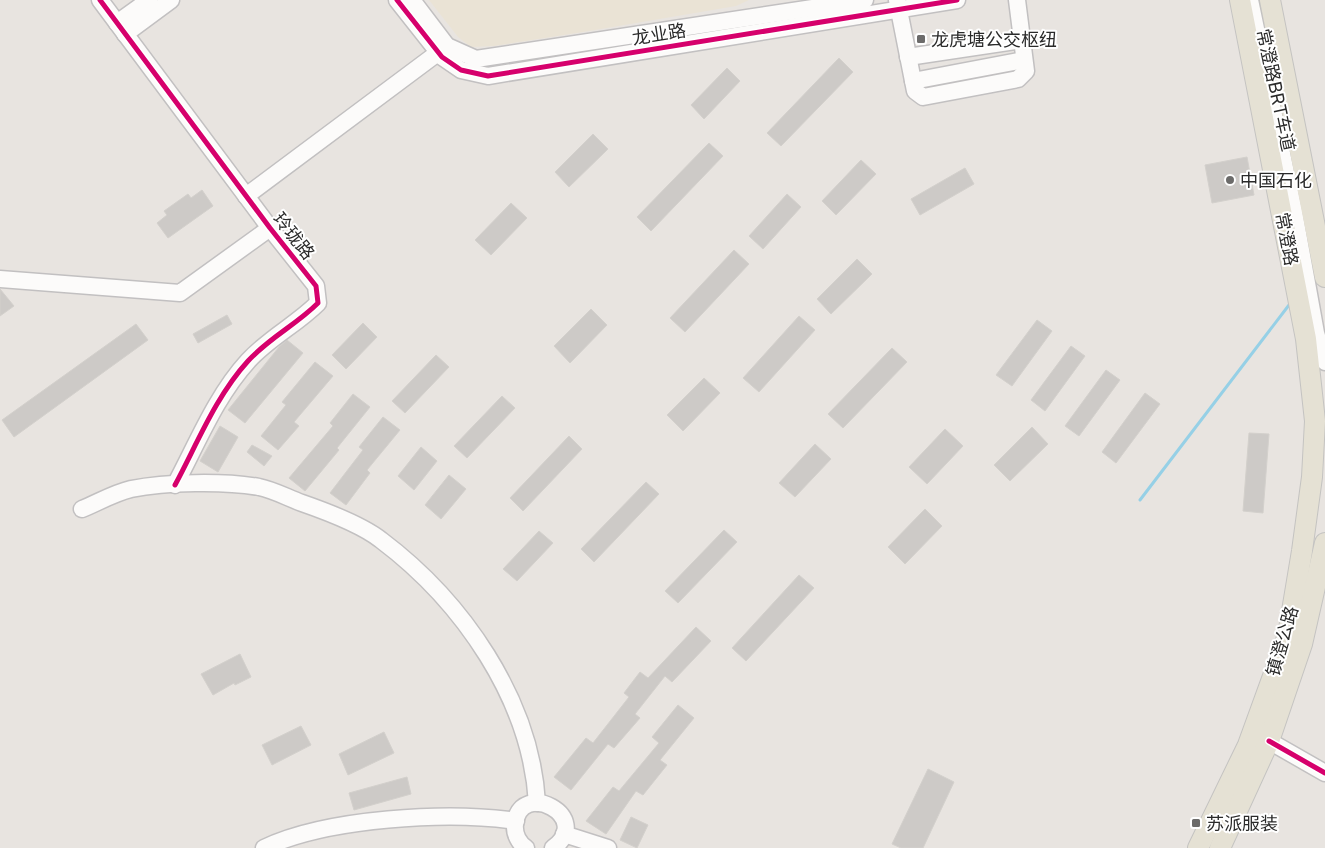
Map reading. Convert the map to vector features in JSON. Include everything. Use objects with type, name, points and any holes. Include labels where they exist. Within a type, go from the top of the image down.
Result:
[{"type":"main road","name":"常澄路","points":[[1240,0],[1322,417]]},
{"type":"main road","name":"常澄路","points":[[1270,0],[1325,277]]},
{"type":"main road","name":"镇澄公路","points":[[1198,848],[1248,745],[1288,635],[1322,417]]},
{"type":"main road","name":"镇澄公路","points":[[1220,848],[1269,741],[1302,644],[1325,543]]},
{"type":"street","name":"玲珑路","points":[[100,0],[270,228],[316,286],[318,303],[305,316],[273,336],[247,362],[220,399],[175,485]]},
{"type":"street","points":[[121,28],[149,0]]},
{"type":"street","points":[[121,28],[171,0]]},
{"type":"street","name":"龙业路","points":[[398,0],[443,49],[476,59],[865,0]]},
{"type":"street","name":"龙业路","points":[[412,0],[443,49]]},
{"type":"street","name":"龙业路","points":[[781,14],[957,0]]},
{"type":"street","points":[[898,5],[915,91],[923,98],[1018,79],[1026,71],[1017,0]]},
{"type":"street","points":[[1250,0],[1294,211],[1316,333],[1325,362]]},
{"type":"street","name":"常澄路BRT车道","points":[[1258,0],[1325,326]]},
{"type":"street","points":[[908,58],[1022,40]]},
{"type":"street","points":[[246,196],[443,49]]},
{"type":"street","points":[[0,279],[180,293],[270,228]]},
{"type":"street","points":[[82,509],[130,489],[204,482],[260,488],[270,491],[325,511],[379,538],[423,576],[466,624],[498,675],[522,729],[535,780],[537,803]]},
{"type":"street","points":[[1269,741],[1325,773]]},
{"type":"street","points":[[526,848],[516,835],[516,821],[522,810],[537,803],[555,808],[562,815],[565,824],[564,834],[559,844],[553,848]]},
{"type":"street","points":[[264,848],[326,829],[402,819],[485,817],[516,821]]},
{"type":"street","points":[[564,834],[608,848]]},
{"type":"shaded area","points":[[429,0],[749,0],[736,6],[589,31],[494,46],[471,47],[458,37]]},
{"type":"building","points":[[839,58],[853,72],[781,146],[767,133]]},
{"type":"building","points":[[727,68],[740,81],[704,119],[691,105]]},
{"type":"building","points":[[593,134],[608,149],[569,187],[555,172]]},
{"type":"building","points":[[709,143],[723,156],[651,231],[637,217]]},
{"type":"building","name":"中国石化","points":[[1247,157],[1254,195],[1212,203],[1205,165]]},
{"type":"building","points":[[861,160],[876,174],[836,215],[822,201]]},
{"type":"building","points":[[965,168],[974,184],[920,215],[911,199]]},
{"type":"building","points":[[202,190],[213,206],[168,238],[157,223],[167,215],[164,211],[188,194],[191,198]]},
{"type":"building","points":[[787,194],[801,207],[763,249],[749,236]]},
{"type":"building","points":[[511,203],[527,218],[491,255],[475,240]]},
{"type":"building","points":[[734,250],[749,264],[685,332],[670,318]]},
{"type":"building","points":[[857,259],[872,274],[831,314],[817,299]]},
{"type":"building","points":[[0,289],[14,306],[0,316]]},
{"type":"building","points":[[591,309],[607,325],[570,363],[554,346]]},
{"type":"building","points":[[227,315],[232,324],[198,343],[193,334]]},
{"type":"building","points":[[799,316],[815,330],[759,392],[743,378]]},
{"type":"building","points":[[1037,320],[1052,331],[1012,386],[996,375]]},
{"type":"building","points":[[363,323],[377,337],[346,369],[332,355]]},
{"type":"building","points":[[136,324],[148,340],[14,437],[2,420]]},
{"type":"building","points":[[287,340],[303,353],[245,423],[228,410],[279,347]]},
{"type":"building","points":[[1071,346],[1085,356],[1045,411],[1031,400]]},
{"type":"building","points":[[892,348],[907,362],[843,428],[828,414]]},
{"type":"building","points":[[436,355],[449,367],[405,413],[392,401]]},
{"type":"building","points":[[315,362],[333,376],[294,422],[299,426],[278,450],[261,436],[286,405],[282,402]]},
{"type":"building","points":[[1106,370],[1120,380],[1079,436],[1065,426]]},
{"type":"building","points":[[704,378],[720,393],[683,431],[667,415]]},
{"type":"building","points":[[1145,393],[1160,404],[1116,463],[1102,452]]},
{"type":"building","points":[[353,394],[370,407],[337,448],[339,450],[305,491],[289,478],[333,426],[330,423]]},
{"type":"building","points":[[502,396],[515,408],[467,458],[454,446]]},
{"type":"building","points":[[383,417],[400,430],[367,470],[370,473],[346,505],[330,493],[363,450],[359,447]]},
{"type":"building","points":[[220,426],[238,437],[218,472],[200,461]]},
{"type":"building","points":[[1032,427],[1048,444],[1010,481],[994,465]]},
{"type":"building","points":[[945,429],[963,446],[927,484],[909,467]]},
{"type":"building","points":[[1249,433],[1269,434],[1263,513],[1243,511]]},
{"type":"building","points":[[569,436],[582,449],[523,511],[510,498]]},
{"type":"building","points":[[815,444],[831,459],[795,497],[779,483]]},
{"type":"building","points":[[252,445],[272,456],[264,466],[247,452]]},
{"type":"building","points":[[421,447],[437,461],[414,490],[398,476]]},
{"type":"building","points":[[449,475],[466,489],[441,519],[425,505]]},
{"type":"building","points":[[646,482],[659,494],[594,562],[581,549]]},
{"type":"building","points":[[925,509],[942,526],[905,564],[888,547]]},
{"type":"building","points":[[724,530],[737,542],[678,603],[665,591]]},
{"type":"building","points":[[539,531],[553,543],[517,581],[503,569]]},
{"type":"building","points":[[799,575],[814,588],[746,661],[732,648]]},
{"type":"building","points":[[696,627],[711,641],[672,682],[665,676],[635,714],[640,718],[614,748],[608,744],[571,790],[554,777],[586,738],[593,743],[629,697],[624,693],[640,672],[648,678]]},
{"type":"building","points":[[240,654],[251,677],[235,685],[234,683],[213,695],[201,674]]},
{"type":"building","points":[[678,705],[694,718],[660,760],[667,765],[643,795],[636,791],[606,834],[586,821],[613,787],[619,791],[659,743],[652,737]]},
{"type":"building","points":[[301,726],[311,745],[272,765],[262,745]]},
{"type":"building","points":[[384,732],[394,753],[348,775],[339,754]]},
{"type":"building","points":[[928,769],[954,782],[923,848],[901,848],[892,844]]},
{"type":"building","points":[[407,777],[411,794],[354,810],[349,793]]},
{"type":"building","points":[[631,817],[648,825],[637,848],[620,840]]},
{"type":"waterway","points":[[1140,500],[1289,305]]},
{"type":"cycle path","points":[[100,0],[270,228],[316,286],[318,303],[256,353],[226,389],[175,485]]},
{"type":"cycle path","points":[[397,0],[442,57],[461,70],[488,76],[957,0]]},
{"type":"cycle path","points":[[1269,741],[1325,773]]},
{"type":"place","name":"龙虎塘公交枢纽","points":[[921,39]]},
{"type":"place","name":"中国石化","points":[[1230,180]]},
{"type":"place","name":"苏派服装","points":[[1196,823]]}]
